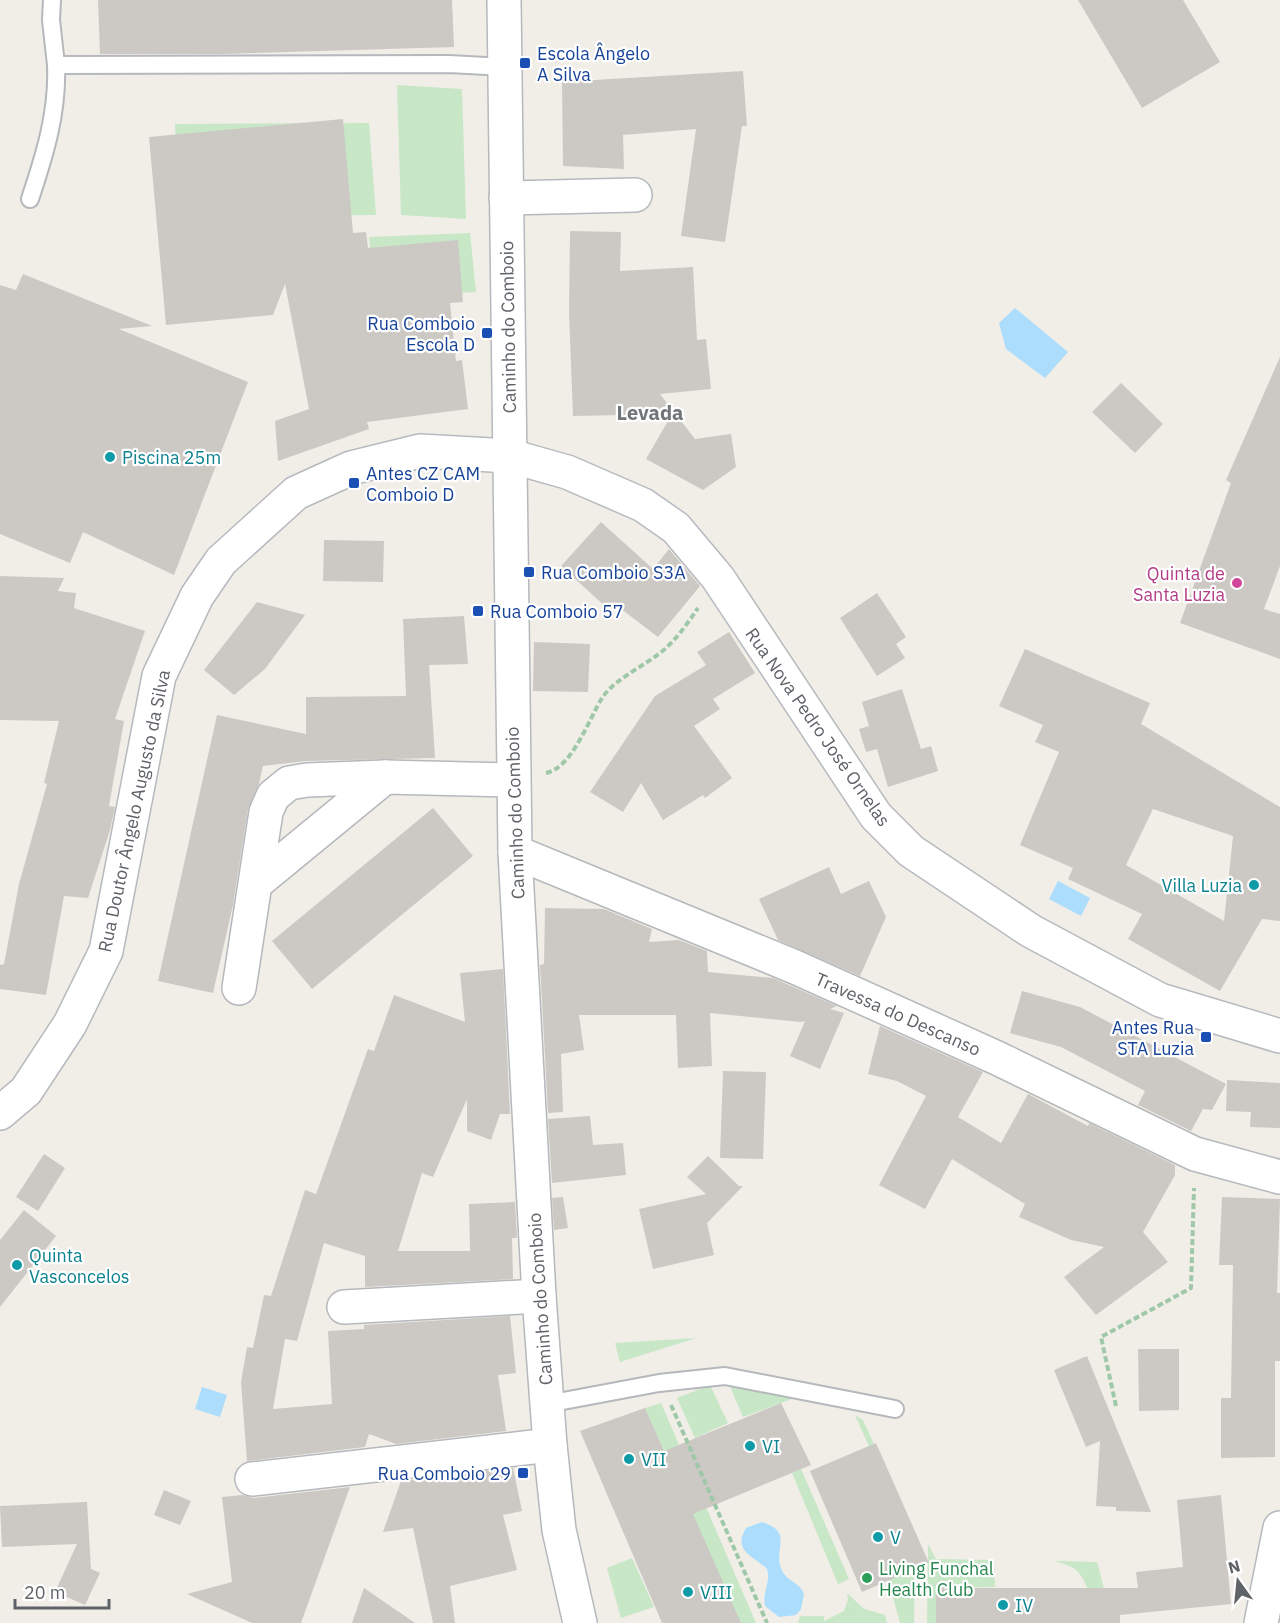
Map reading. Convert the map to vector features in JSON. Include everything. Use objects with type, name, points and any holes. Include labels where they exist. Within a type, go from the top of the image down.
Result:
[{"type":"street","name":"Caminho do Comboio","points":[[504,0],[515,852],[539,1296],[550,1445],[559,1530],[580,1623]]},
{"type":"street","points":[[506,198],[635,195]]},
{"type":"street","name":"Rua Doutor Ângelo Augusto da Silva","points":[[0,1113],[26,1091],[70,1024],[106,951],[159,676],[197,596],[221,561],[296,493],[351,468],[420,451],[510,456]]},
{"type":"street","name":"Rua Nova Pedro José Ornelas","points":[[510,456],[567,472],[611,491],[643,505],[676,528],[718,578],[876,816],[911,851],[1031,931],[1161,1000],[1280,1036]]},
{"type":"street","points":[[239,988],[266,812],[273,796],[289,783],[308,780],[385,777],[513,780]]},
{"type":"street","points":[[256,883],[385,777]]},
{"type":"street","name":"Travessa do Descanso","points":[[515,852],[795,967],[997,1058],[1195,1154],[1280,1177]]},
{"type":"street","points":[[344,1306],[539,1296]]},
{"type":"street","points":[[252,1479],[550,1445]]},
{"type":"street","points":[[1261,1623],[1280,1528]]},
{"type":"lane","points":[[30,199],[54,118],[57,95],[51,20],[52,0]]},
{"type":"lane","points":[[56,65],[449,64],[505,67]]},
{"type":"lane","points":[[547,1404],[658,1383],[725,1376],[895,1409]]},
{"type":"path","points":[[513,780],[553,772],[563,763],[586,730],[603,696],[667,647],[701,603]]},
{"type":"path","points":[[1116,1406],[1101,1337],[1191,1288],[1195,1154]]},
{"type":"path","points":[[668,1399],[767,1623]]},
{"type":"green space","points":[[397,85],[462,89],[466,219],[401,215]]},
{"type":"green space","points":[[369,123],[376,215],[181,216],[175,124]]},
{"type":"green space","points":[[470,233],[476,292],[375,297],[369,237]]},
{"type":"green space","points":[[696,1338],[620,1362],[615,1343]]},
{"type":"green space","points":[[729,1384],[800,1396],[743,1417]]},
{"type":"green space","points":[[710,1385],[728,1423],[695,1438],[677,1398]]},
{"type":"green space","points":[[661,1403],[756,1623],[739,1623],[645,1408]]},
{"type":"green space","points":[[855,1415],[863,1420],[890,1479],[885,1482]]},
{"type":"green space","points":[[801,1469],[849,1579],[838,1584],[792,1473]]},
{"type":"green space","points":[[928,1544],[936,1559],[994,1560],[995,1587],[936,1588],[936,1623],[927,1623]]},
{"type":"green space","points":[[915,1550],[914,1623],[900,1623],[884,1564]]},
{"type":"green space","points":[[632,1558],[654,1607],[621,1618],[607,1568]]},
{"type":"green space","points":[[1055,1561],[1097,1562],[1113,1623],[1094,1600],[1077,1571]]},
{"type":"green space","points":[[847,1593],[864,1609],[885,1615],[887,1623],[798,1623],[800,1616],[824,1616],[824,1621],[844,1611],[848,1600]]},
{"type":"water","points":[[1015,308],[1068,352],[1045,378],[1006,349],[999,323]]},
{"type":"water","points":[[1058,881],[1090,898],[1081,916],[1049,899]]},
{"type":"water","points":[[202,1387],[227,1395],[220,1417],[195,1409]]},
{"type":"water","points":[[762,1522],[772,1526],[778,1532],[780,1566],[784,1574],[800,1587],[804,1594],[801,1609],[796,1615],[779,1617],[765,1606],[767,1569],[743,1548],[742,1536],[746,1528]]},
{"type":"building","points":[[98,0],[452,0],[454,47],[223,54],[100,54]]},
{"type":"building","points":[[1078,0],[1183,0],[1220,62],[1142,108]]},
{"type":"building","points":[[743,71],[747,126],[742,126],[725,242],[681,236],[696,129],[623,135],[624,169],[563,166],[562,82]]},
{"type":"building","points":[[343,119],[353,233],[366,232],[368,248],[458,240],[463,302],[450,303],[456,361],[462,360],[468,409],[367,422],[369,429],[278,461],[275,421],[309,409],[285,284],[273,315],[166,325],[149,137]]},
{"type":"building","points":[[570,231],[621,232],[620,271],[693,267],[697,340],[706,339],[711,389],[660,394],[695,439],[731,434],[736,467],[703,490],[646,459],[672,414],[573,416],[569,312]]},
{"type":"building","name":"Piscina 25m","points":[[23,274],[152,326],[119,329],[248,382],[174,575],[83,532],[70,563],[0,534],[0,285],[16,290]]},
{"type":"building","points":[[1280,357],[1280,566],[1264,609],[1280,614],[1280,659],[1180,623],[1231,483],[1226,480]]},
{"type":"building","points":[[1121,383],[1163,424],[1135,453],[1092,412]]},
{"type":"building","points":[[601,522],[653,569],[669,549],[700,586],[658,637],[612,602],[607,608],[561,566]]},
{"type":"building","points":[[324,540],[384,541],[383,582],[323,581]]},
{"type":"building","points":[[0,576],[64,578],[58,591],[76,593],[74,608],[145,631],[115,719],[124,721],[109,806],[115,807],[110,830],[88,898],[64,896],[46,995],[0,989],[0,965],[4,964],[19,884],[47,784],[44,783],[59,721],[0,720]]},
{"type":"building","points":[[877,593],[906,637],[896,644],[905,658],[877,676],[840,618]]},
{"type":"building","points":[[257,602],[305,615],[265,669],[234,695],[204,670]]},
{"type":"building","points":[[464,616],[468,664],[429,665],[435,758],[306,761],[263,766],[259,784],[248,809],[233,905],[213,993],[158,981],[217,715],[306,734],[306,697],[406,696],[403,619]]},
{"type":"building","points":[[729,632],[755,673],[713,699],[720,709],[694,726],[732,778],[705,798],[703,795],[663,820],[641,783],[623,812],[590,792],[655,696],[706,665],[697,652]]},
{"type":"building","points":[[534,642],[590,644],[588,692],[533,691]]},
{"type":"building","points":[[1025,649],[1150,703],[1141,724],[1280,807],[1280,921],[1262,919],[1220,991],[1128,939],[1142,914],[1068,879],[1073,868],[1020,845],[1059,752],[1035,742],[1043,725],[999,706]],"holes":[[[1153,809],[1233,836],[1224,921],[1126,865]]]},
{"type":"building","points":[[902,689],[921,749],[931,746],[938,771],[888,787],[877,749],[866,752],[859,729],[869,726],[862,702]]},
{"type":"building","points":[[433,808],[473,856],[312,989],[272,941]]},
{"type":"building","points":[[829,867],[841,894],[869,881],[886,917],[860,976],[778,940],[759,899]]},
{"type":"building","points":[[545,908],[604,909],[652,929],[649,942],[679,940],[707,951],[708,972],[773,978],[837,1006],[830,1009],[844,1013],[820,1069],[790,1056],[805,1021],[710,1013],[712,1066],[678,1068],[676,1015],[579,1015],[584,1050],[561,1054],[563,1112],[548,1113],[540,965],[544,964]]},
{"type":"building","points":[[503,969],[510,1114],[500,1114],[491,1140],[467,1131],[467,1099],[433,1177],[422,1173],[398,1251],[470,1251],[469,1204],[515,1202],[517,1238],[512,1238],[513,1279],[365,1287],[365,1256],[324,1243],[297,1341],[285,1339],[273,1409],[332,1404],[328,1331],[364,1329],[364,1325],[510,1316],[516,1373],[498,1375],[506,1431],[396,1444],[369,1434],[365,1447],[247,1461],[241,1382],[247,1347],[253,1348],[264,1295],[271,1296],[305,1190],[316,1194],[368,1049],[374,1051],[394,995],[465,1022],[460,973]]},
{"type":"building","points":[[1022,991],[1080,1007],[1226,1084],[1212,1110],[1203,1109],[1191,1131],[1138,1105],[1145,1091],[1061,1047],[1010,1033]]},
{"type":"building","points":[[880,1026],[983,1072],[958,1117],[1001,1143],[1028,1094],[1088,1126],[1089,1123],[1175,1165],[1175,1175],[1143,1232],[1168,1262],[1096,1315],[1064,1277],[1104,1247],[1071,1240],[1019,1217],[1025,1204],[952,1159],[925,1209],[879,1185],[926,1096],[897,1081],[868,1074]]},
{"type":"building","points":[[723,1071],[766,1072],[763,1159],[720,1158]]},
{"type":"building","points":[[1227,1080],[1280,1083],[1280,1128],[1250,1127],[1251,1112],[1226,1111]]},
{"type":"building","points":[[590,1116],[593,1145],[623,1143],[626,1175],[552,1183],[548,1119]]},
{"type":"building","points":[[44,1154],[65,1168],[38,1211],[16,1197]]},
{"type":"building","points":[[708,1156],[739,1186],[743,1186],[707,1223],[714,1255],[653,1269],[639,1209],[706,1194],[687,1177]]},
{"type":"building","points":[[563,1197],[568,1228],[554,1230],[552,1198]]},
{"type":"building","points":[[1222,1197],[1280,1199],[1277,1293],[1280,1293],[1280,1361],[1275,1361],[1275,1457],[1221,1458],[1221,1398],[1231,1398],[1233,1265],[1219,1265]]},
{"type":"building","name":"Quinta Vasconcelos","points":[[24,1210],[56,1236],[0,1307],[0,1240]]},
{"type":"building","points":[[1138,1349],[1179,1349],[1179,1410],[1139,1411]]},
{"type":"building","points":[[1087,1356],[1151,1512],[1116,1511],[1116,1507],[1096,1506],[1100,1441],[1086,1447],[1054,1370]]},
{"type":"building","points":[[781,1403],[811,1465],[693,1514],[741,1623],[662,1623],[580,1431],[645,1408],[664,1451]]},
{"type":"building","name":"V","points":[[876,1443],[929,1563],[862,1592],[810,1471]]},
{"type":"building","points":[[513,1468],[522,1511],[503,1515],[517,1570],[450,1586],[455,1623],[433,1623],[413,1528],[383,1532],[401,1481]]},
{"type":"building","points":[[350,1487],[301,1623],[252,1623],[187,1594],[232,1582],[222,1497],[242,1495],[254,1498]]},
{"type":"building","points":[[164,1490],[191,1501],[180,1525],[154,1515]]},
{"type":"building","points":[[1221,1495],[1231,1604],[1120,1615],[1120,1623],[936,1623],[936,1588],[1138,1588],[1136,1572],[1183,1567],[1177,1500]]},
{"type":"building","points":[[87,1502],[91,1569],[100,1573],[85,1605],[55,1592],[77,1544],[2,1547],[0,1506]]},
{"type":"building","points":[[364,1588],[415,1623],[352,1623]]},
{"type":"place","name":"Escola Ângelo A Silva","points":[[525,63]]},
{"type":"place","name":"Rua Comboio Escola D","points":[[487,333]]},
{"type":"place","name":"Piscina 25m","points":[[110,457]]},
{"type":"place","name":"Antes CZ CAM Comboio D","points":[[354,483]]},
{"type":"place","name":"Rua Comboio S3A","points":[[529,572]]},
{"type":"place","name":"Quinta de Santa Luzia","points":[[1237,583]]},
{"type":"place","name":"Rua Comboio 57","points":[[478,611]]},
{"type":"place","name":"Villa Luzia","points":[[1254,885]]},
{"type":"place","name":"Antes Rua STA Luzia","points":[[1206,1037]]},
{"type":"place","name":"Quinta Vasconcelos","points":[[17,1265]]},
{"type":"place","name":"VI","points":[[750,1446]]},
{"type":"place","name":"VII","points":[[629,1459]]},
{"type":"place","name":"Rua Comboio 29","points":[[523,1473]]},
{"type":"place","name":"V","points":[[878,1537]]},
{"type":"place","name":"Living Funchal Health Club","points":[[867,1578]]},
{"type":"place","name":"VIII","points":[[688,1592]]},
{"type":"place","name":"IV","points":[[1003,1605]]},
{"type":"district","name":"Levada","points":[[650,412]]}]
